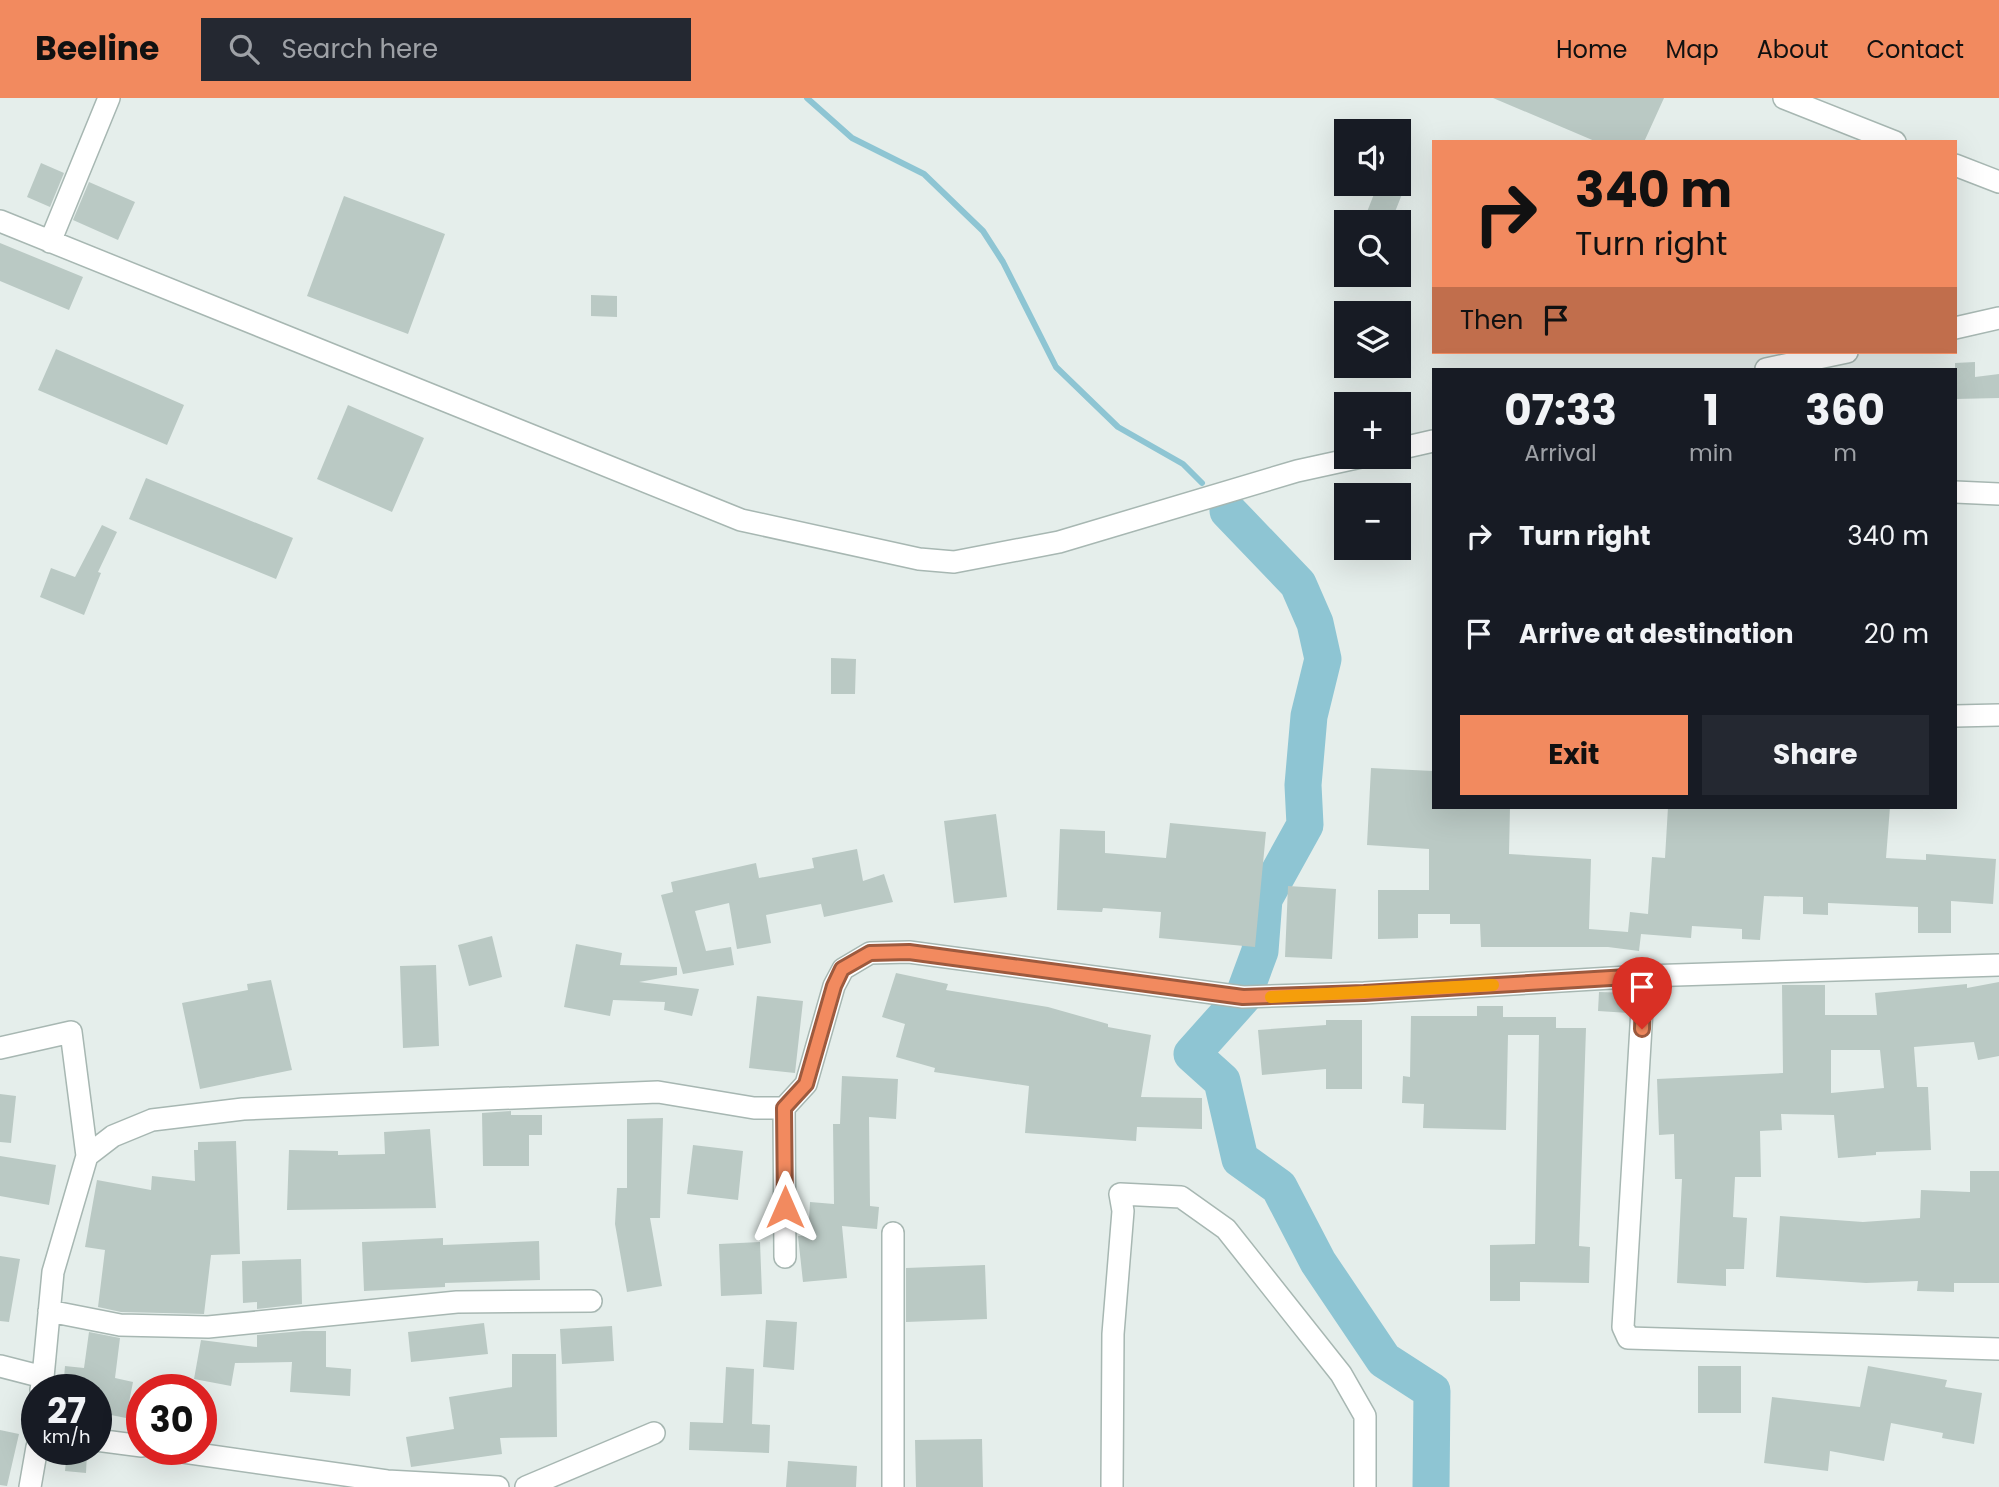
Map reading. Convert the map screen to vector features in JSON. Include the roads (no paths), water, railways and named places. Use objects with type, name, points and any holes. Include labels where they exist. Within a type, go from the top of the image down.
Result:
[{"type":"street","points":[[1784,98],[1890,140]]},
{"type":"street","points":[[50,242],[109,99]]},
{"type":"street","points":[[1957,166],[1999,182]]},
{"type":"street","points":[[0,221],[741,520],[919,559],[954,562],[1059,542],[1297,471],[1334,463]]},
{"type":"street","points":[[1957,328],[1999,318]]},
{"type":"street","points":[[1771,368],[1837,354]]},
{"type":"street","points":[[1411,446],[1432,441]]},
{"type":"street","points":[[1957,492],[1999,494]]},
{"type":"street","points":[[1957,716],[1999,715]]},
{"type":"street","points":[[785,1257],[784,1108],[806,1084],[834,986],[842,969],[870,953],[909,952],[1266,998],[1644,976],[1999,965]]},
{"type":"street","points":[[1644,976],[1623,1327],[1628,1338],[1999,1349]]},
{"type":"street","points":[[0,1048],[71,1032],[87,1156],[53,1272],[43,1374]]},
{"type":"street","points":[[87,1156],[113,1136],[152,1121],[243,1109],[658,1092],[754,1108],[784,1108]]},
{"type":"street","points":[[1112,1487],[1113,1334],[1122,1210],[1120,1194],[1181,1198],[1226,1229],[1341,1374],[1365,1416],[1365,1487]]},
{"type":"street","points":[[893,1233],[893,1487]]},
{"type":"street","points":[[49,1311],[120,1325],[208,1327],[457,1302],[591,1301]]},
{"type":"street","points":[[0,1366],[21,1374]]},
{"type":"street","points":[[526,1487],[654,1433]]},
{"type":"street","points":[[217,1457],[387,1481],[498,1487]]},
{"type":"street","points":[[30,1487],[34,1465]]},
{"type":"waterway","points":[[807,98],[852,138],[924,174],[983,231],[1003,262],[1056,367],[1118,427],[1183,464],[1202,483]]},
{"type":"waterway","points":[[1228,511],[1298,584],[1315,623],[1323,659],[1309,716],[1303,785],[1305,825],[1264,899],[1260,951],[1243,997],[1192,1054],[1222,1081],[1240,1159],[1279,1187],[1318,1262],[1384,1360],[1432,1391],[1431,1487]]}]
